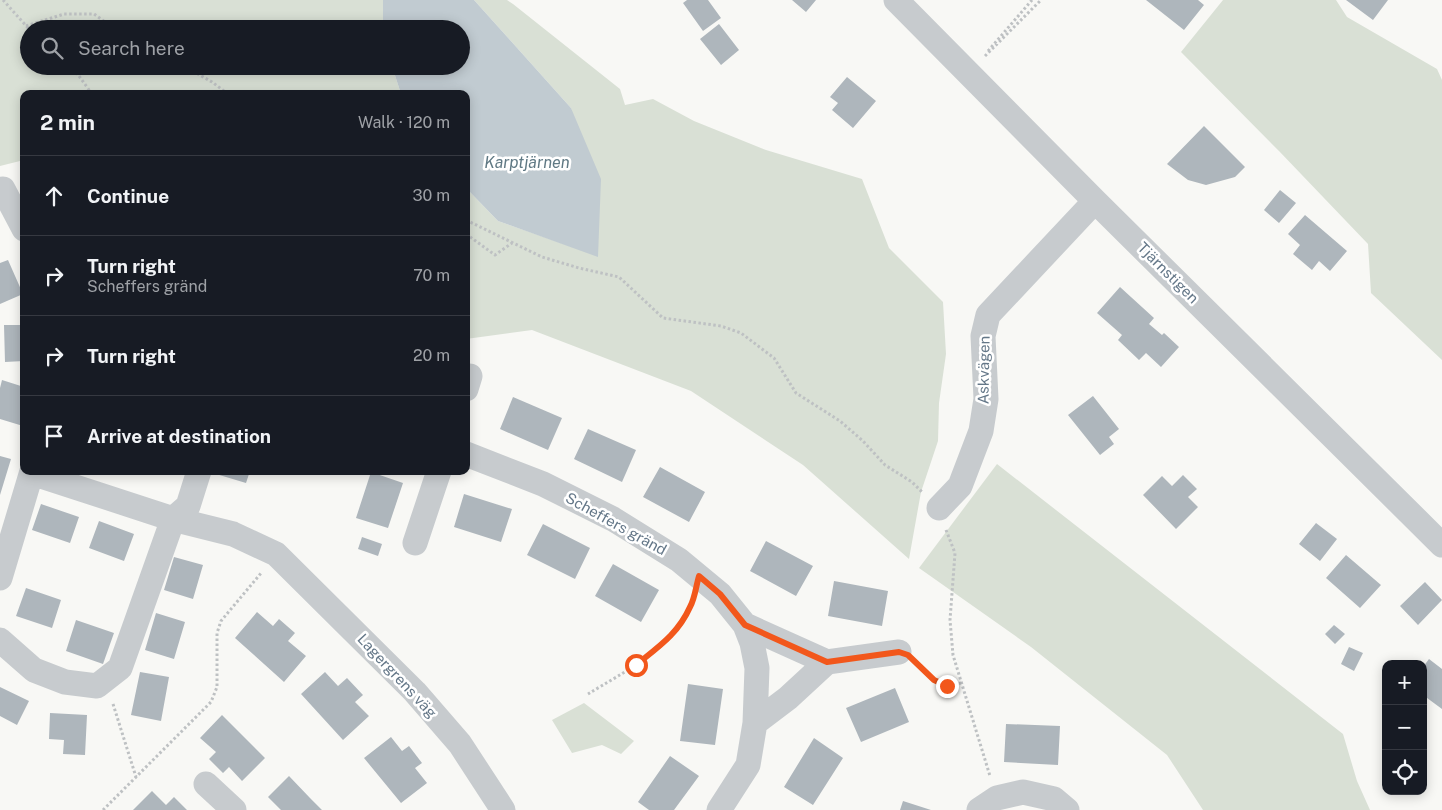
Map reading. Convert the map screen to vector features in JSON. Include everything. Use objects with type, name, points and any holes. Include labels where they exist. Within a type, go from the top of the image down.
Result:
[{"type":"street","name":"Tjärnstigen","points":[[896,0],[1095,201],[1442,544]]},
{"type":"street","points":[[3,189],[20,221]]},
{"type":"street","name":"Askvägen","points":[[938,508],[960,486],[980,431],[986,398],[983,336],[988,315],[1095,201]]},
{"type":"street","name":"Scheffers gränd","points":[[470,456],[543,484],[613,519],[679,560],[699,576],[720,594],[745,625],[752,643],[757,668],[755,723],[748,765],[719,810]]},
{"type":"street","points":[[0,578],[31,475]]},
{"type":"street","name":"Lagergrens väg","points":[[41,475],[173,519],[233,534],[276,554],[415,692],[460,744],[503,810]]},
{"type":"street","points":[[0,640],[34,670],[65,682],[97,686],[120,668],[173,519],[188,506],[198,475]]},
{"type":"street","points":[[415,543],[438,475]]},
{"type":"street","name":"Scheffers gränd","points":[[745,625],[827,662]]},
{"type":"street","points":[[755,723],[788,698],[827,662],[899,652]]},
{"type":"street","points":[[206,784],[234,810]]},
{"type":"street","points":[[988,804],[1022,792],[1054,799],[1067,810]]},
{"type":"path","points":[[3,0],[21,20]]},
{"type":"path","points":[[969,73],[1032,0]]},
{"type":"path","points":[[969,73],[1041,0]]},
{"type":"path","points":[[47,20],[64,14],[94,14],[102,20]]},
{"type":"path","points":[[78,75],[89,90]]},
{"type":"path","points":[[200,75],[223,90]]},
{"type":"path","points":[[470,222],[542,257],[619,277],[663,318],[720,326],[740,334],[774,358],[796,393],[840,422],[863,441],[885,466],[912,482],[938,508]]},
{"type":"path","points":[[470,237],[495,255],[512,243]]},
{"type":"path","points":[[103,810],[211,702],[217,687],[217,633],[221,621],[276,554]]},
{"type":"path","points":[[954,554],[950,620],[953,655],[988,804]]},
{"type":"path","points":[[588,694],[636,665],[671,637],[691,606],[699,576]]},
{"type":"path","points":[[899,652],[908,655],[934,680],[947,686],[961,683]]},
{"type":"path","points":[[106,679],[136,777]]},
{"type":"shaded area","points":[[0,0],[383,0],[383,20],[20,20],[20,75],[395,75],[400,90],[20,90],[20,161],[0,166]]},
{"type":"shaded area","points":[[474,0],[507,0],[513,4],[620,89],[625,105],[653,99],[694,121],[766,150],[862,179],[889,248],[943,302],[946,354],[939,403],[938,441],[921,492],[909,559],[803,465],[691,391],[532,330],[470,338],[470,192],[498,221],[598,256],[571,108]]},
{"type":"shaded area","points":[[1223,0],[1336,0],[1347,17],[1437,69],[1442,80],[1442,360],[1371,293],[1368,244],[1181,52]]},
{"type":"shaded area","points":[[997,464],[1343,734],[1357,781],[1370,810],[1203,810],[1167,755],[1031,647],[919,568]]},
{"type":"shaded area","points":[[584,703],[634,741],[621,754],[602,745],[572,753],[552,720]]},
{"type":"water","name":"Karptjärnen","points":[[383,0],[474,0],[571,108],[601,179],[598,257],[498,221],[470,192],[470,90],[400,90],[395,75],[470,75],[470,20],[383,20]]},
{"type":"building","points":[[687,0],[708,0],[721,18],[703,31],[683,3]]},
{"type":"building","points":[[792,0],[816,0],[806,12]]},
{"type":"building","points":[[1146,0],[1198,0],[1204,5],[1184,30]]},
{"type":"building","points":[[1346,0],[1388,0],[1373,20]]},
{"type":"building","points":[[719,24],[739,50],[721,65],[700,39]]},
{"type":"building","points":[[847,77],[876,101],[853,128],[832,110],[838,103],[830,97]]},
{"type":"building","points":[[1204,126],[1245,167],[1235,177],[1206,185],[1188,180],[1167,164]]},
{"type":"building","points":[[1280,190],[1296,203],[1279,223],[1264,210]]},
{"type":"building","points":[[1305,215],[1347,251],[1330,271],[1319,261],[1312,270],[1293,254],[1300,245],[1288,234]]},
{"type":"building","points":[[8,260],[20,287],[20,295],[0,304],[0,263]]},
{"type":"building","points":[[1120,287],[1154,318],[1149,324],[1162,335],[1164,333],[1179,347],[1161,367],[1146,353],[1139,360],[1118,340],[1122,335],[1097,313]]},
{"type":"building","points":[[4,325],[20,325],[20,361],[5,362]]},
{"type":"building","points":[[2,380],[20,386],[20,425],[0,419],[0,388]]},
{"type":"building","points":[[1093,396],[1119,429],[1109,437],[1114,444],[1100,455],[1068,415]]},
{"type":"building","points":[[513,397],[562,418],[548,450],[500,429]]},
{"type":"building","points":[[588,429],[636,450],[622,482],[574,459]]},
{"type":"building","points":[[0,456],[11,459],[0,495]]},
{"type":"building","points":[[660,467],[705,492],[689,522],[643,497]]},
{"type":"building","points":[[219,475],[249,475],[246,483]]},
{"type":"building","points":[[370,475],[380,475],[403,483],[388,528],[356,518]]},
{"type":"building","points":[[1183,475],[1197,489],[1188,497],[1198,507],[1176,529],[1143,495],[1162,476],[1172,486]]},
{"type":"building","points":[[464,494],[512,509],[501,542],[454,527]]},
{"type":"building","points":[[41,504],[79,517],[70,543],[32,530]]},
{"type":"building","points":[[99,521],[134,534],[124,561],[89,548]]},
{"type":"building","points":[[1316,523],[1337,539],[1320,561],[1299,544]]},
{"type":"building","points":[[543,524],[590,548],[575,579],[527,555]]},
{"type":"building","points":[[362,537],[382,544],[378,556],[358,549]]},
{"type":"building","points":[[766,541],[813,566],[796,596],[750,571]]},
{"type":"building","points":[[1346,555],[1381,585],[1360,608],[1326,578]]},
{"type":"building","points":[[174,557],[203,565],[193,599],[164,590]]},
{"type":"building","points":[[613,564],[659,590],[641,622],[595,596]]},
{"type":"building","points":[[834,581],[888,591],[882,626],[828,616]]},
{"type":"building","points":[[1425,582],[1442,600],[1418,625],[1400,606]]},
{"type":"building","points":[[26,588],[61,600],[52,628],[16,616]]},
{"type":"building","points":[[257,612],[273,626],[279,619],[295,633],[288,641],[306,656],[284,682],[235,638]]},
{"type":"building","points":[[156,613],[185,622],[174,659],[145,650]]},
{"type":"building","points":[[76,620],[114,633],[103,664],[66,651]]},
{"type":"building","points":[[1334,625],[1345,634],[1335,644],[1325,634]]},
{"type":"building","points":[[1349,647],[1363,653],[1354,671],[1341,664]]},
{"type":"building","points":[[1429,659],[1442,669],[1442,709],[1427,698],[1427,662]]},
{"type":"building","points":[[140,672],[169,677],[161,721],[131,715]]},
{"type":"building","points":[[325,672],[338,686],[347,678],[363,695],[355,702],[369,716],[343,740],[301,694]]},
{"type":"building","points":[[688,684],[723,689],[715,745],[680,741]]},
{"type":"building","points":[[0,687],[29,701],[17,725],[0,716]]},
{"type":"building","points":[[895,688],[909,722],[861,742],[846,708]]},
{"type":"building","points":[[50,713],[87,715],[85,755],[63,754],[64,740],[49,739]]},
{"type":"building","points":[[222,715],[265,758],[242,781],[229,767],[223,773],[209,759],[216,752],[200,738]]},
{"type":"building","points":[[1006,724],[1060,726],[1058,765],[1004,762]]},
{"type":"building","points":[[391,737],[402,751],[409,746],[422,763],[415,768],[427,783],[401,803],[364,758]]},
{"type":"building","points":[[814,738],[843,758],[813,805],[784,787]]},
{"type":"building","points":[[670,756],[699,776],[674,810],[649,810],[638,802]]},
{"type":"building","points":[[289,776],[322,810],[281,810],[268,797]]},
{"type":"building","points":[[152,791],[166,805],[174,797],[187,810],[133,810]]},
{"type":"building","points":[[903,801],[931,810],[900,810]]},
{"type":"route","points":[[636,665],[671,637],[683,621],[691,606],[699,576],[720,594],[745,625],[780,642],[827,662],[899,652],[908,655],[934,680],[947,686]]}]
